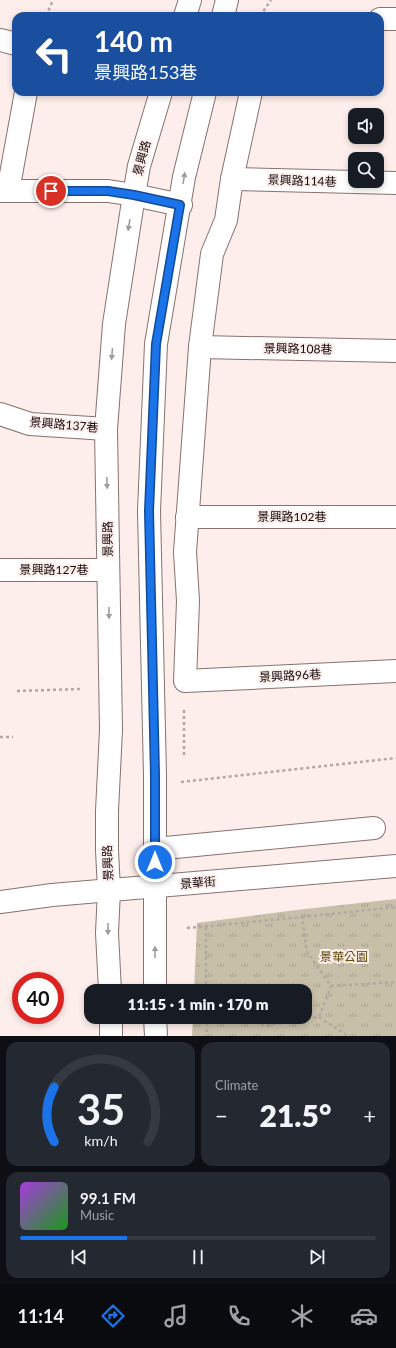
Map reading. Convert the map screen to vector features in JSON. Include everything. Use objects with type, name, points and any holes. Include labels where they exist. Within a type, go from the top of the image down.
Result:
[{"type":"street","points":[[186,12],[190,0]]},
{"type":"street","points":[[224,12],[227,0]]},
{"type":"street","points":[[384,19],[396,19]]},
{"type":"street","points":[[0,40],[12,43]]},
{"type":"street","points":[[25,96],[4,191],[108,191],[180,205]]},
{"type":"street","name":"景興路","points":[[110,984],[107,819],[111,730],[106,429],[114,324],[134,195],[139,166],[161,96]]},
{"type":"street","points":[[155,984],[155,849],[149,511],[156,344],[184,177],[204,96]]},
{"type":"street","points":[[185,682],[188,601],[185,552],[200,347],[212,254],[226,220],[232,179],[250,96]]},
{"type":"street","name":"景興路114巷","points":[[232,179],[396,183]]},
{"type":"street","name":"景興路108巷","points":[[200,347],[396,351]]},
{"type":"street","name":"景興路137巷","points":[[0,414],[30,424],[106,429]]},
{"type":"street","name":"景興路102巷","points":[[187,517],[396,517]]},
{"type":"street","name":"景興路127巷","points":[[0,570],[108,570]]},
{"type":"street","name":"景興路96巷","points":[[185,682],[396,671]]},
{"type":"street","points":[[155,849],[374,828]]},
{"type":"street","name":"景華街","points":[[0,902],[52,895],[396,866]]},
{"type":"street","points":[[111,1024],[112,1036]]},
{"type":"street","points":[[156,1024],[156,1036]]},
{"type":"path","points":[[48,12],[53,0]]},
{"type":"path","points":[[263,12],[271,0]]},
{"type":"path","points":[[184,758],[185,682]]},
{"type":"path","points":[[17,691],[80,689]]},
{"type":"path","points":[[0,737],[13,737]]},
{"type":"path","points":[[179,782],[396,758]]},
{"type":"path","points":[[187,928],[396,907]]},
{"type":"path","points":[[302,917],[307,952],[331,986]]},
{"type":"path","points":[[206,927],[206,984]]},
{"type":"path","points":[[331,986],[396,982]]},
{"type":"path","points":[[319,1017],[331,986]]},
{"type":"path","points":[[312,1018],[319,1017],[348,1036]]},
{"type":"path","points":[[207,1024],[207,1036]]},
{"type":"path","points":[[260,1024],[264,1026],[276,1024]]},
{"type":"green space","name":"景華公園","points":[[396,899],[396,1036],[192,1036],[193,1024],[312,1024],[312,984],[194,984],[197,923]]},
{"type":"route","points":[[51,191],[108,191],[180,205],[156,344],[149,511],[155,775],[155,862]]}]
